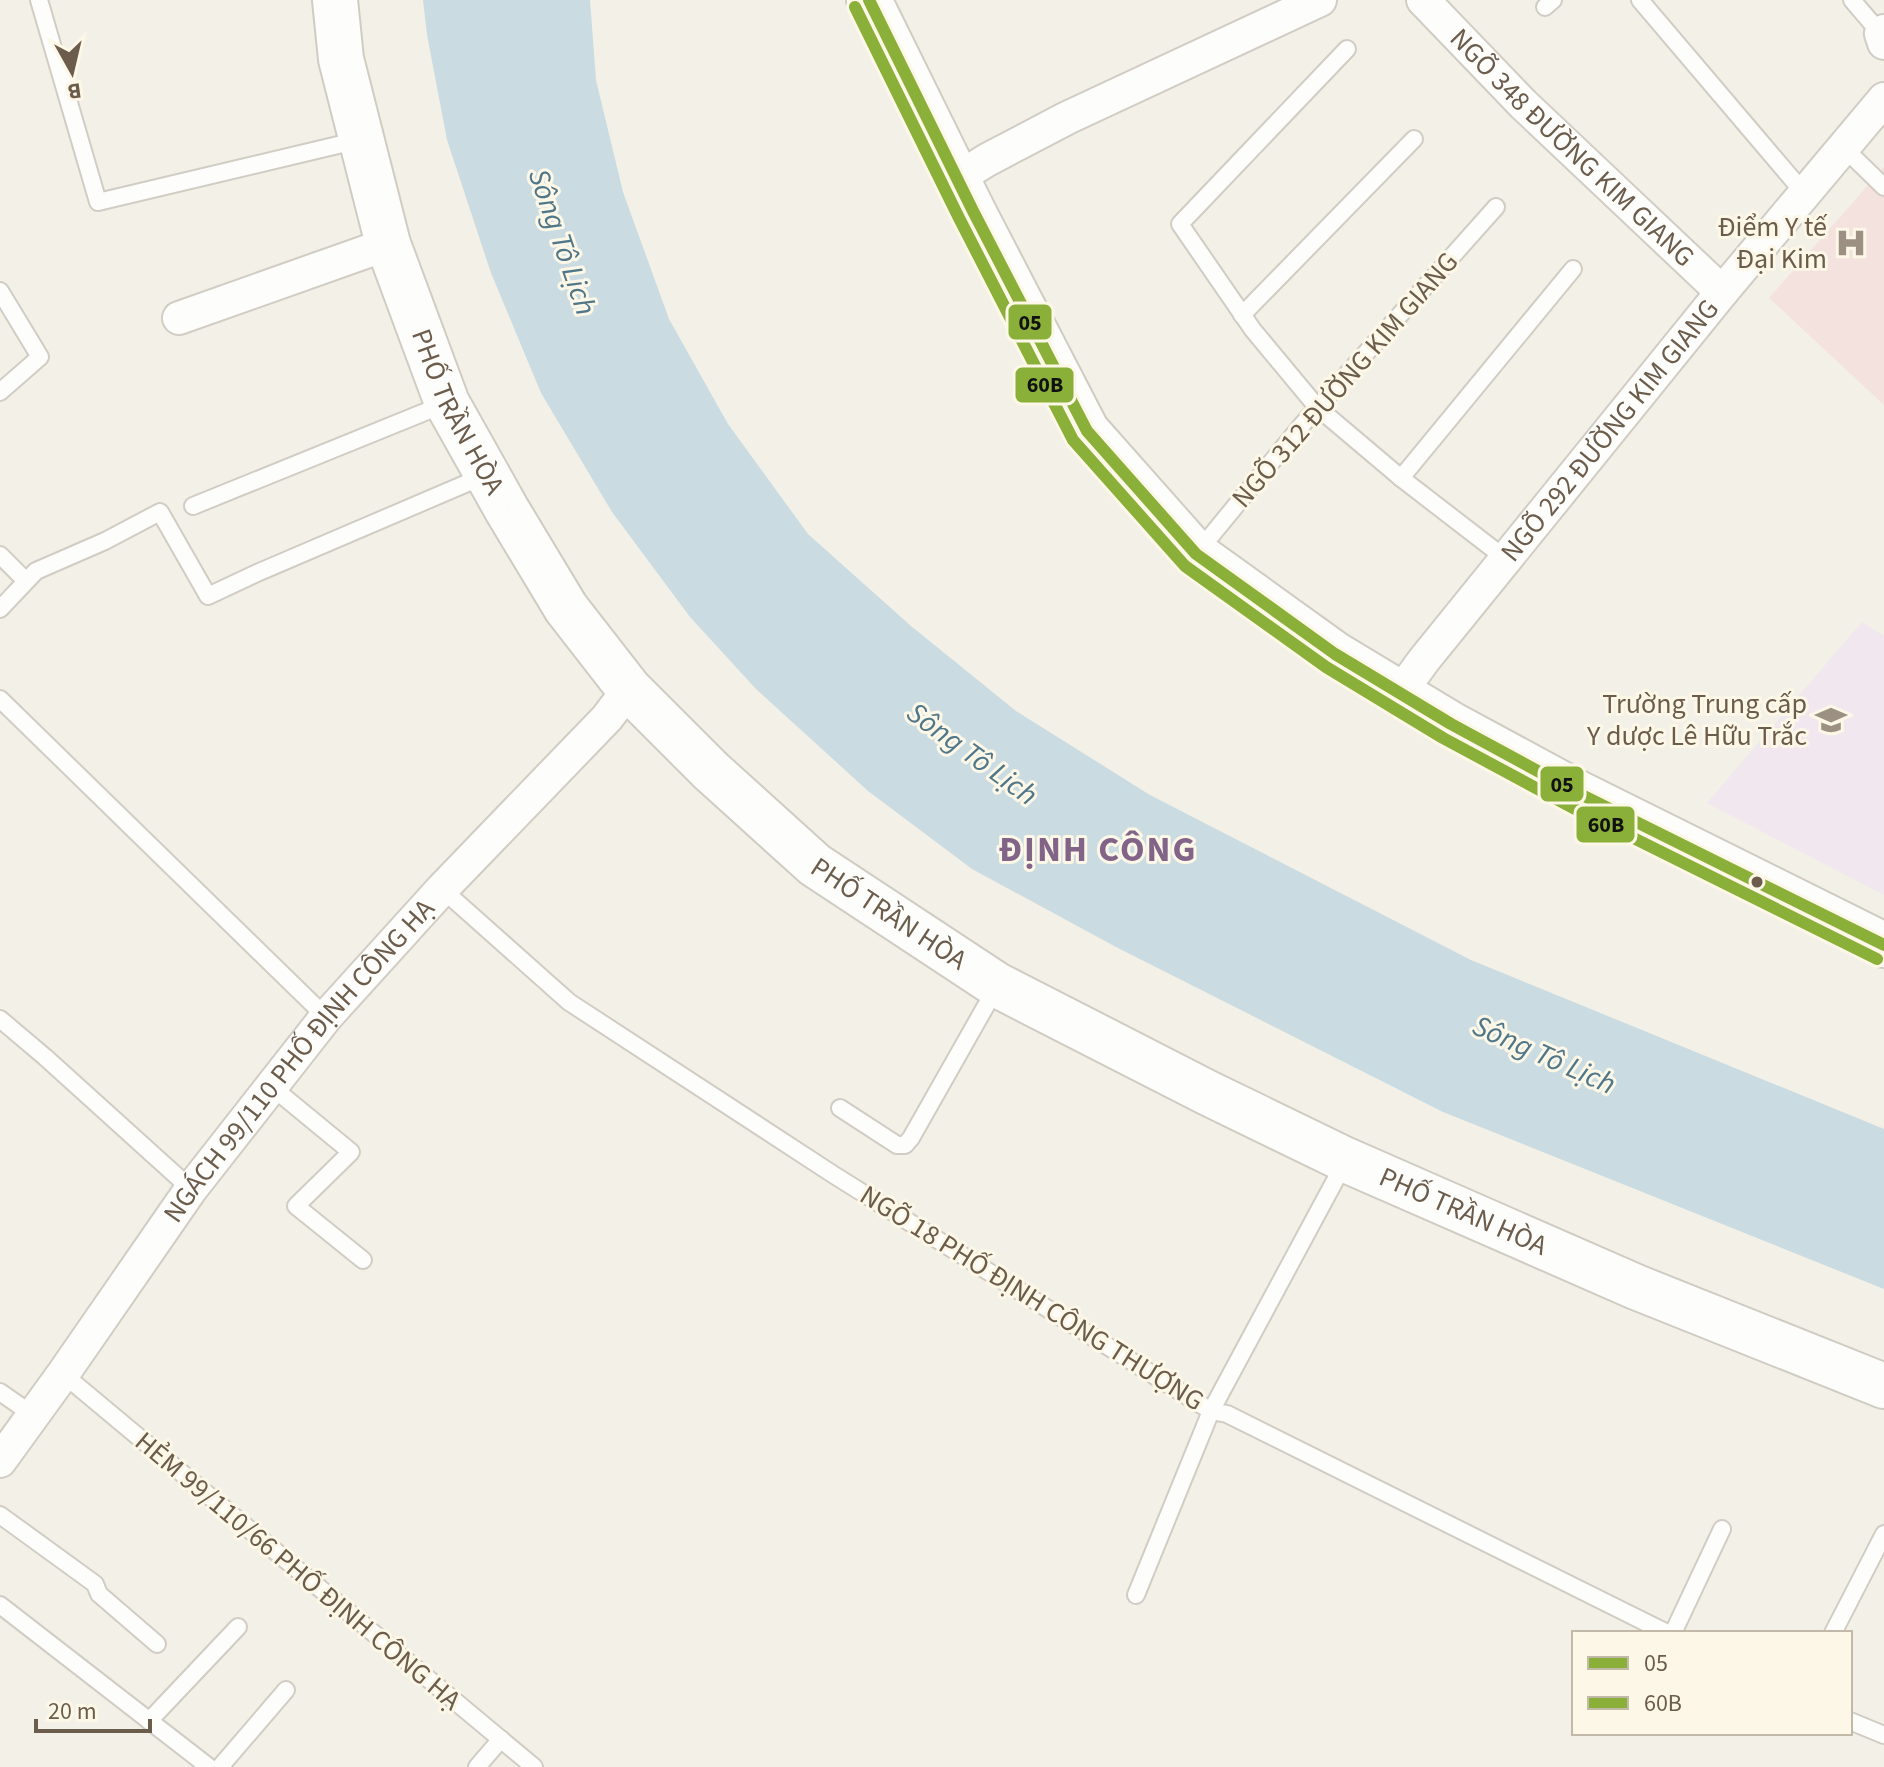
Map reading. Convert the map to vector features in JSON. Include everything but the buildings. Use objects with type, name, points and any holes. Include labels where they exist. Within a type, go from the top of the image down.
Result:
[{"type":"main road","name":"PHỐ TRẦN HÒA","points":[[335,0],[341,59],[388,244],[447,403],[566,608],[629,689],[711,771],[815,865],[997,985],[1208,1093],[1346,1160],[1636,1287],[1884,1386]]},
{"type":"main road","points":[[869,0],[1087,431],[1196,554],[1335,654],[1451,724],[1582,795],[1884,945]]},
{"type":"street","points":[[958,178],[1067,118],[1320,0]]},
{"type":"street","name":"NGÕ 348 ĐƯỜNG KIM GIANG","points":[[1423,0],[1523,104],[1722,292]]},
{"type":"street","name":"NGÕ 292 ĐƯỜNG KIM GIANG","points":[[1400,693],[1722,292],[1884,99]]},
{"type":"street","points":[[179,318],[388,244]]},
{"type":"street","name":"NGÁCH 99/110 PHỐ ĐỊNH CÔNG HẠ","points":[[0,1461],[191,1189],[326,1017],[442,889],[607,718],[629,689]]},
{"type":"lane","points":[[39,0],[98,202],[360,140]]},
{"type":"lane","points":[[1640,0],[1804,193]]},
{"type":"lane","points":[[1852,0],[1883,36]]},
{"type":"lane","points":[[1347,49],[1180,224],[1253,330],[1317,407],[1401,478],[1506,559]]},
{"type":"lane","points":[[1242,315],[1414,139]]},
{"type":"lane","points":[[1843,147],[1884,187]]},
{"type":"lane","name":"NGÕ 312 ĐƯỜNG KIM GIANG","points":[[1196,554],[1317,407],[1496,207]]},
{"type":"lane","points":[[1401,478],[1573,269]]},
{"type":"lane","points":[[0,291],[40,357],[0,392]]},
{"type":"lane","points":[[193,506],[447,403]]},
{"type":"lane","points":[[0,609],[36,571],[105,541],[160,512],[208,596],[487,475]]},
{"type":"lane","points":[[0,555],[26,581]]},
{"type":"lane","points":[[0,699],[326,1017]]},
{"type":"lane","name":"NGÕ 18 PHỐ ĐỊNH CÔNG THƯỢNG","points":[[442,889],[569,1002],[834,1175],[1211,1411],[1227,1414],[1666,1631]]},
{"type":"lane","points":[[840,1108],[897,1145],[905,1145],[997,985]]},
{"type":"lane","points":[[0,1019],[191,1189]]},
{"type":"lane","points":[[272,1087],[351,1152],[296,1206],[363,1260]]},
{"type":"lane","points":[[1136,1595],[1211,1411],[1346,1160]]},
{"type":"lane","name":"HẺM 99/110/66 PHỐ ĐỊNH CÔNG HẠ","points":[[63,1374],[534,1767]]},
{"type":"lane","points":[[0,1392],[33,1415]]},
{"type":"lane","points":[[0,1515],[95,1584],[99,1594],[157,1644]]},
{"type":"lane","points":[[1671,1631],[1722,1529]]},
{"type":"lane","points":[[1834,1631],[1884,1534]]},
{"type":"lane","points":[[0,1605],[209,1767]]},
{"type":"lane","points":[[149,1721],[238,1627]]},
{"type":"lane","points":[[220,1767],[286,1690]]},
{"type":"lane","points":[[1852,1722],[1884,1735]]},
{"type":"lane","points":[[477,1767],[501,1739]]},
{"type":"shaded area","name":"Điểm Y tế Đại Kim","points":[[1884,167],[1884,405],[1769,298]]},
{"type":"shaded area","name":"Trường Trung cấp Y dược Lê Hữu Trắc","points":[[1862,622],[1884,636],[1884,895],[1707,803]]},
{"type":"water","name":"Sông Tô Lịch","points":[[423,0],[590,0],[596,80],[623,192],[669,319],[728,424],[808,534],[911,626],[1016,711],[1150,795],[1471,960],[1884,1129],[1884,1289],[1443,1112],[1116,947],[972,869],[868,791],[756,689],[690,617],[612,512],[541,393],[491,273],[447,140]]},
{"type":"transit line","name":"05","points":[[869,0],[973,211],[1087,431],[1196,554],[1335,654],[1451,724],[1582,795],[1884,945]]},
{"type":"transit line","name":"60B","points":[[855,7],[1073,440],[1185,566],[1326,667],[1443,738],[1575,809],[1877,959]]},
{"type":"place","name":"Điểm Y tế Đại Kim","points":[[1851,243]]},
{"type":"place","name":"Trường Trung cấp Y dược Lê Hữu Trắc","points":[[1831,720]]},
{"type":"district","name":"ĐỊNH CÔNG","points":[[1098,849]]}]
